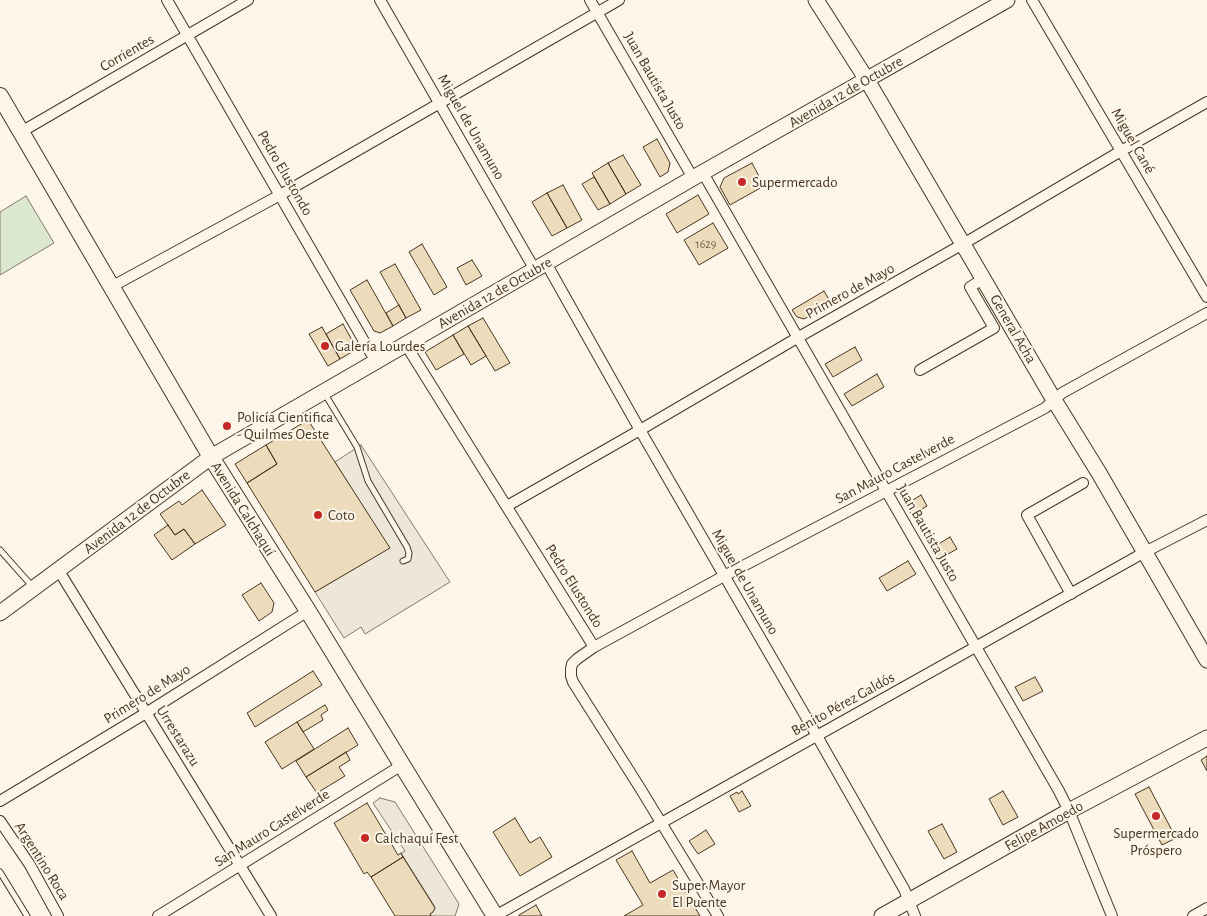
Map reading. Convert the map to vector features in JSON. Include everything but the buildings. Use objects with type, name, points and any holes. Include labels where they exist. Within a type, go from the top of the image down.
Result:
[{"type":"main road","name":"General Acha","points":[[816,0],[867,80],[1207,660]]},
{"type":"main road","name":"Avenida 12 de Octubre","points":[[0,613],[212,457],[698,175],[1007,0]]},
{"type":"main road","name":"Avenida Calchaquí","points":[[0,96],[212,457],[495,916]]},
{"type":"main road","name":"Felipe Amoedo","points":[[882,916],[1069,811],[1207,738]]},
{"type":"street","name":"Pedro Elustondo","points":[[167,0],[376,362]]},
{"type":"street","name":"Corrientes","points":[[21,132],[248,0]]},
{"type":"street","name":"Miguel de Unamuno","points":[[380,0],[439,104],[541,266],[640,430],[904,889],[915,916]]},
{"type":"street","name":"Juan Bautista Justo","points":[[590,0],[797,338],[1059,791],[1112,916]]},
{"type":"street","points":[[111,287],[280,195],[619,0]]},
{"type":"street","name":"Miguel Cané","points":[[1032,0],[1207,297]]},
{"type":"street","name":"Primero de Mayo","points":[[507,506],[1207,102]]},
{"type":"street","points":[[920,370],[994,328],[970,287],[984,279]]},
{"type":"street","name":"San Mauro Castelverde","points":[[594,647],[886,490],[1045,408],[1062,392],[1207,313]]},
{"type":"street","name":"Pedro Elustondo","points":[[406,345],[594,647],[572,664],[571,676],[718,916]]},
{"type":"street","points":[[1071,594],[1027,516],[1083,483]]},
{"type":"street","name":"Benito Pérez Galdós","points":[[495,916],[1145,552],[1207,520]]},
{"type":"street","name":"Urrestarazu","points":[[59,571],[271,916]]},
{"type":"street","name":"Primero de Mayo","points":[[0,801],[146,713],[308,611]]},
{"type":"street","name":"San Mauro Castelverde","points":[[158,916],[402,765]]},
{"type":"street","name":"Argentino Roca","points":[[0,821],[30,865],[58,916]]},
{"type":"street","points":[[1193,916],[1207,908]]},
{"type":"lane","points":[[324,392],[357,447],[368,481],[407,547],[408,559],[403,561]]},
{"type":"lane","points":[[0,550],[34,588]]},
{"type":"lane","points":[[0,872],[27,916]]},
{"type":"green space","points":[[26,196],[54,243],[0,275],[0,212]]},
{"type":"shaded area","points":[[361,445],[450,582],[365,634],[361,627],[344,638],[315,592],[389,548],[335,462]]},
{"type":"shaded area","points":[[380,798],[395,802],[459,904],[455,916],[431,916],[430,914],[435,907],[401,853],[405,851],[373,803]]},
{"type":"place","name":"Supermercado","points":[[742,182]]},
{"type":"place","name":"Galería Lourdes","points":[[325,346]]},
{"type":"place","name":"Policía Cientifica - Quilmes Oeste","points":[[227,426]]},
{"type":"place","name":"Coto","points":[[318,515]]},
{"type":"place","name":"Supermercado Próspero","points":[[1156,816]]},
{"type":"place","name":"Calchaquí Fest","points":[[365,838]]},
{"type":"place","name":"Super Mayor El Puente","points":[[662,894]]}]
